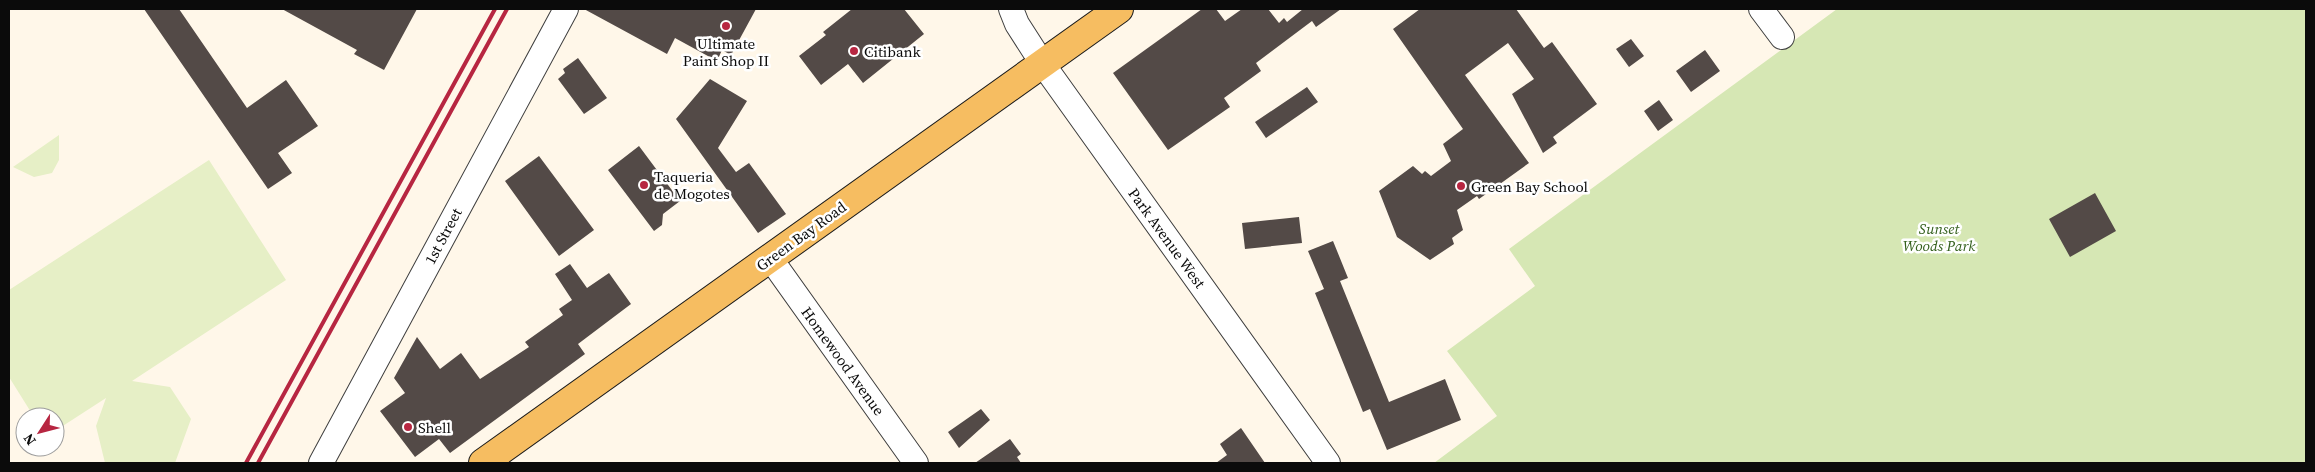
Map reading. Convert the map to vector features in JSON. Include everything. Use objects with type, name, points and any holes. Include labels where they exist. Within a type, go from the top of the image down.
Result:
[{"type":"main road","name":"Green Bay Road","points":[[489,461],[1119,9]]},
{"type":"street","name":"1st Street","points":[[321,463],[566,9]]},
{"type":"street","name":"Park Avenue West","points":[[1011,9],[1016,24],[1042,63],[1328,463]]},
{"type":"street","points":[[1761,9],[1782,37]]},
{"type":"street","name":"Homewood Avenue","points":[[770,258],[916,463]]},
{"type":"green space","name":"Sunset Woods Park","points":[[1837,9],[2306,9],[2306,463],[1434,463],[1497,416],[1447,351],[1535,286],[1509,249]]},
{"type":"green space","points":[[59,135],[59,160],[52,173],[34,177],[13,167]]},
{"type":"green space","points":[[209,160],[286,280],[132,381],[170,387],[191,419],[175,463],[105,463],[96,426],[106,398],[65,425],[65,407],[28,407],[9,377],[9,290]]},
{"type":"building","points":[[144,9],[179,9],[247,108],[286,80],[318,126],[278,153],[292,173],[268,189]]},
{"type":"building","points":[[282,9],[417,9],[384,70],[354,54],[357,50]]},
{"type":"building","points":[[584,9],[756,9],[731,55],[722,50],[717,61],[675,38],[667,54]]},
{"type":"building","name":"Citibank","points":[[852,9],[904,9],[924,34],[863,83],[848,64],[821,85],[799,56],[826,35],[823,32]]},
{"type":"building","points":[[1202,9],[1216,9],[1225,21],[1242,9],[1268,9],[1279,23],[1284,18],[1287,22],[1303,9],[1341,9],[1316,27],[1312,21],[1256,63],[1261,71],[1224,98],[1230,107],[1168,150],[1113,73]]},
{"type":"building","name":"Green Bay School","points":[[1420,9],[1516,9],[1544,48],[1552,42],[1597,104],[1553,137],[1557,143],[1543,153],[1512,94],[1534,79],[1508,43],[1465,75],[1529,163],[1479,199],[1477,196],[1457,210],[1463,230],[1452,238],[1454,244],[1430,260],[1397,237],[1379,191],[1413,166],[1422,174],[1425,171],[1431,176],[1451,161],[1443,144],[1463,129],[1393,29]]},
{"type":"building","points":[[1631,39],[1644,56],[1629,67],[1616,49]]},
{"type":"building","points":[[1705,50],[1720,71],[1691,92],[1676,71]]},
{"type":"building","points":[[578,58],[607,98],[584,114],[558,79],[565,73],[563,69]]},
{"type":"building","points":[[710,79],[747,101],[718,148],[736,172],[749,163],[786,214],[758,233],[676,119]]},
{"type":"building","points":[[1307,87],[1318,102],[1266,138],[1255,122]]},
{"type":"building","points":[[1659,100],[1673,120],[1658,131],[1644,111]]},
{"type":"building","name":"Taqueria de Mogotes","points":[[639,146],[680,201],[663,214],[662,225],[654,231],[608,170]]},
{"type":"building","points":[[539,156],[594,230],[559,256],[505,181]]},
{"type":"building","points":[[2095,193],[2116,231],[2070,257],[2049,219]]},
{"type":"building","points":[[1299,217],[1302,243],[1245,249],[1242,223]]},
{"type":"building","points":[[1333,241],[1348,278],[1340,281],[1389,402],[1445,379],[1461,420],[1387,450],[1370,409],[1363,412],[1315,293],[1324,289],[1308,251]]},
{"type":"building","points":[[570,264],[587,288],[609,273],[631,304],[578,344],[585,354],[450,453],[439,439],[415,457],[380,411],[405,393],[394,378],[417,337],[440,369],[461,353],[480,379],[529,347],[525,342],[563,315],[559,309],[572,300],[555,274]]},
{"type":"building","points":[[981,409],[990,420],[959,448],[948,432]]},
{"type":"building","points":[[1241,428],[1265,463],[1216,463],[1227,455],[1220,444]]},
{"type":"building","points":[[1010,439],[1021,454],[1017,457],[1021,463],[975,463]]},
{"type":"railway","points":[[246,463],[495,9]]},
{"type":"railway","points":[[258,463],[507,9]]},
{"type":"place","name":"Ultimate Paint Shop II","points":[[726,26]]},
{"type":"place","name":"Citibank","points":[[854,51]]},
{"type":"place","name":"Taqueria de Mogotes","points":[[644,185]]},
{"type":"place","name":"Green Bay School","points":[[1461,186]]},
{"type":"place","name":"Shell","points":[[408,427]]}]
